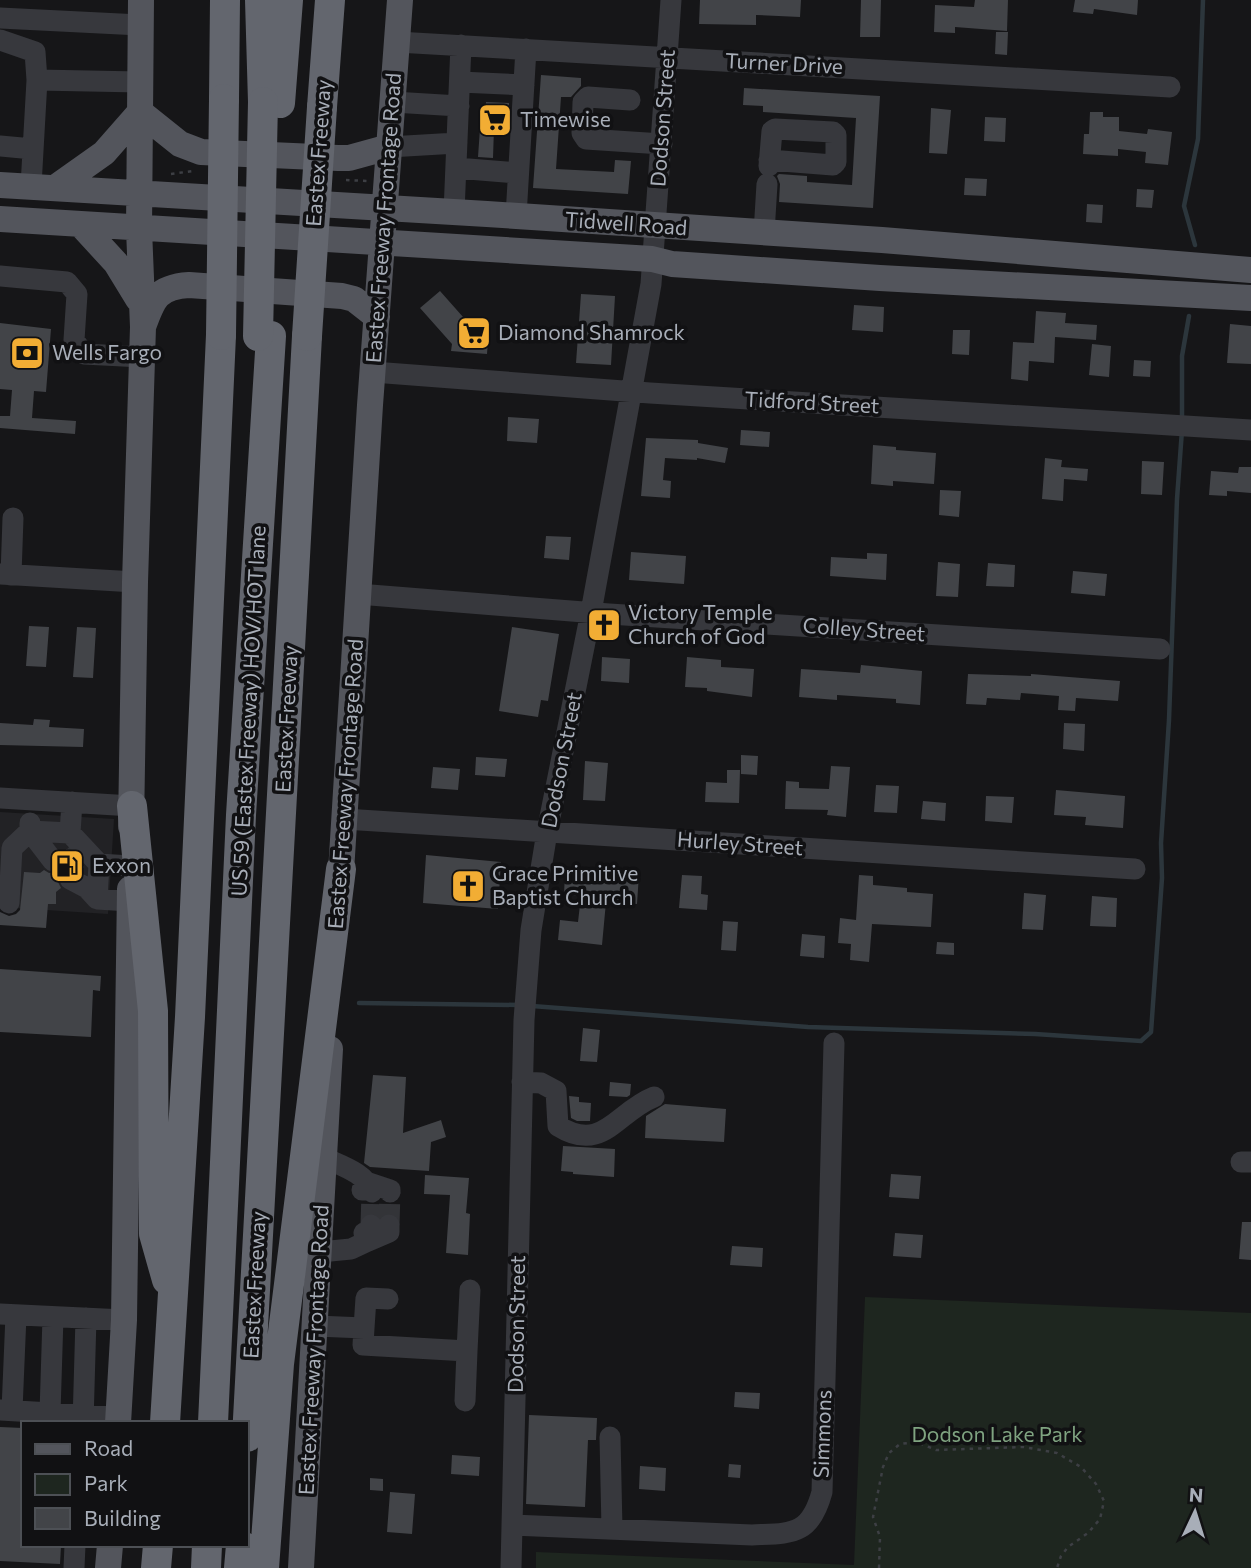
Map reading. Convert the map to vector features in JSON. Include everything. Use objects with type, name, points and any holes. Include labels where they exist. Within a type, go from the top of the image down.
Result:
[{"type":"highway","points":[[165,1421],[193,962],[221,335],[225,0]]},
{"type":"highway","name":"Eastex Freeway","points":[[253,640],[272,102],[260,0]]},
{"type":"highway","points":[[268,0],[272,102]]},
{"type":"highway","points":[[272,102],[279,0]]},
{"type":"highway","points":[[272,102],[288,0]]},
{"type":"highway","name":"Eastex Freeway","points":[[248,1421],[307,336],[330,0]]},
{"type":"highway","name":"US 59 (Eastex Freeway) HOV/HOT lane","points":[[212,1421],[253,640]]},
{"type":"highway","points":[[132,806],[153,1011],[155,1234],[173,1300]]},
{"type":"highway","points":[[264,1568],[279,1364],[341,869]]},
{"type":"highway","points":[[156,1568],[158,1547]]},
{"type":"highway","points":[[206,1568],[207,1547]]},
{"type":"highway","points":[[239,1568],[241,1547]]},
{"type":"main road","name":"Eastex Freeway Frontage Road","points":[[301,1568],[358,594],[400,0]]},
{"type":"main road","points":[[118,1420],[124,1320],[130,1065],[135,582],[142,358],[139,229],[141,13]]},
{"type":"main road","points":[[140,112],[180,144],[201,152],[349,158],[389,147]]},
{"type":"main road","points":[[44,186],[104,153],[140,112]]},
{"type":"main road","name":"Tidwell Road","points":[[0,185],[882,240],[1251,270]]},
{"type":"main road","name":"Tidwell Road","points":[[0,219],[653,259],[672,264],[880,278],[1251,298]]},
{"type":"main road","points":[[82,226],[116,263],[141,316]]},
{"type":"main road","points":[[880,278],[882,240]]},
{"type":"main road","points":[[141,316],[165,289],[189,285],[342,296],[354,299],[377,317]]},
{"type":"main road","points":[[108,1568],[110,1547]]},
{"type":"street","name":"Dodson Street","points":[[511,1568],[522,1082],[525,992],[531,930],[547,832],[592,612],[650,284],[671,0]]},
{"type":"street","points":[[0,18],[141,13]]},
{"type":"street","points":[[0,40],[35,52],[37,80],[33,149],[44,186]]},
{"type":"street","name":"Turner Drive","points":[[397,42],[1170,87]]},
{"type":"street","points":[[454,212],[461,45]]},
{"type":"street","points":[[516,216],[526,49]]},
{"type":"street","points":[[37,80],[140,82]]},
{"type":"street","points":[[460,82],[524,85]]},
{"type":"street","points":[[630,100],[588,97],[583,102],[582,134],[586,139],[662,144]]},
{"type":"street","points":[[393,102],[459,106]]},
{"type":"street","points":[[389,147],[457,143]]},
{"type":"street","points":[[0,146],[33,149]]},
{"type":"street","points":[[456,168],[518,173]]},
{"type":"street","points":[[764,233],[768,170]]},
{"type":"street","points":[[0,276],[67,282],[77,294],[75,340],[84,354],[142,358]]},
{"type":"street","name":"Tidford Street","points":[[373,372],[1251,430]]},
{"type":"street","points":[[13,518],[6,574],[135,582]]},
{"type":"street","name":"Colley Street","points":[[358,594],[1160,649]]},
{"type":"street","points":[[0,798],[132,806]]},
{"type":"street","points":[[9,903],[12,848],[30,831],[33,800]]},
{"type":"street","points":[[58,848],[72,802]]},
{"type":"street","name":"Hurley Street","points":[[344,819],[1135,869]]},
{"type":"street","points":[[30,831],[58,848],[87,880],[130,901]]},
{"type":"street","points":[[30,831],[58,848]]},
{"type":"street","points":[[87,880],[131,866]]},
{"type":"street","name":"Simmons","points":[[512,1525],[752,1535],[788,1534],[803,1526],[816,1514],[822,1492],[834,1043]]},
{"type":"street","points":[[522,1082],[541,1083],[556,1091],[558,1126],[570,1134],[588,1136],[605,1132],[638,1103],[654,1097]]},
{"type":"street","points":[[326,1158],[364,1177],[373,1190]]},
{"type":"street","points":[[320,1252],[351,1250],[372,1229]]},
{"type":"street","points":[[465,1401],[470,1290]]},
{"type":"street","points":[[388,1299],[366,1298],[363,1345],[467,1351]]},
{"type":"street","points":[[118,1420],[83,1419],[50,1413],[6,1410],[8,1314],[124,1320]]},
{"type":"street","points":[[50,1413],[53,1317]]},
{"type":"street","points":[[83,1419],[86,1318]]},
{"type":"street","points":[[316,1326],[364,1328]]},
{"type":"street","points":[[610,1437],[612,1529]]},
{"type":"street","points":[[74,1568],[75,1547]]},
{"type":"path","points":[[879,1568],[880,1537],[873,1517],[883,1467],[889,1453],[900,1444],[917,1442],[936,1450],[1024,1447],[1057,1453],[1082,1467],[1096,1484],[1104,1501],[1100,1519],[1088,1534],[1068,1548],[1061,1556],[1057,1568]]},
{"type":"shaded area","points":[[0,812],[114,819],[108,914],[0,907]]},
{"type":"green space","name":"Dodson Lake Park","points":[[865,1297],[1251,1313],[1251,1568],[536,1568],[536,1552],[854,1565]]},
{"type":"building","points":[[700,0],[801,0],[800,17],[756,15],[756,25],[699,24]]},
{"type":"building","points":[[861,0],[881,0],[880,37],[860,37]]},
{"type":"building","points":[[975,0],[1008,0],[1007,31],[955,27],[955,33],[934,32],[935,5],[974,7]]},
{"type":"building","points":[[1075,0],[1138,0],[1137,15],[1094,9],[1093,14],[1073,12]]},
{"type":"building","points":[[996,32],[1008,32],[1007,55],[995,54]]},
{"type":"building","points":[[541,75],[581,78],[581,86],[571,97],[561,97],[556,169],[614,172],[615,160],[631,161],[628,194],[533,188]]},
{"type":"building","points":[[744,88],[880,96],[873,208],[779,202],[779,174],[807,176],[807,182],[852,185],[856,118],[763,112],[763,106],[743,105]]},
{"type":"building","points":[[486,102],[509,103],[508,128],[494,128],[493,158],[478,157],[481,114],[485,114]]},
{"type":"building","points":[[931,108],[951,110],[947,154],[929,153]]},
{"type":"building","points":[[1090,112],[1103,112],[1103,117],[1119,117],[1119,131],[1147,134],[1148,129],[1172,132],[1168,165],[1145,163],[1146,152],[1118,149],[1118,156],[1083,154],[1084,134],[1089,134]]},
{"type":"building","points":[[985,117],[1006,118],[1005,142],[984,141]]},
{"type":"building","points":[[965,178],[987,179],[986,196],[964,195]]},
{"type":"building","points":[[1137,189],[1154,190],[1152,208],[1136,207]]},
{"type":"building","points":[[1087,204],[1103,205],[1102,223],[1086,222]]},
{"type":"building","points":[[440,291],[471,326],[489,327],[487,354],[451,351],[452,344],[420,308]]},
{"type":"building","points":[[581,294],[615,296],[611,365],[576,363]]},
{"type":"building","points":[[854,305],[884,307],[883,332],[852,330]]},
{"type":"building","points":[[1036,311],[1066,313],[1065,323],[1097,325],[1096,340],[1055,337],[1054,363],[1029,361],[1028,381],[1011,379],[1013,342],[1034,343]]},
{"type":"building","points":[[0,323],[51,329],[46,392],[34,391],[32,418],[76,421],[75,434],[0,428],[0,416],[10,416],[12,390],[0,389]]},
{"type":"building","points":[[1230,324],[1251,326],[1251,364],[1227,363]]},
{"type":"building","points":[[953,330],[970,330],[969,355],[952,354]]},
{"type":"building","points":[[1092,344],[1111,346],[1109,377],[1089,375]]},
{"type":"building","points":[[1134,360],[1151,361],[1150,377],[1133,376]]},
{"type":"building","points":[[508,417],[539,419],[537,443],[507,441]]},
{"type":"building","points":[[741,430],[770,432],[769,447],[740,445]]},
{"type":"building","points":[[646,438],[698,440],[698,443],[728,448],[725,463],[697,458],[665,458],[663,480],[671,481],[670,498],[641,496]]},
{"type":"building","points":[[873,445],[936,453],[934,484],[893,481],[893,486],[871,484]]},
{"type":"building","points":[[1045,458],[1062,460],[1061,467],[1088,469],[1087,481],[1064,479],[1063,501],[1042,499]]},
{"type":"building","points":[[1142,461],[1164,462],[1162,495],[1141,494]]},
{"type":"building","points":[[1239,467],[1251,467],[1251,493],[1227,491],[1227,496],[1209,495],[1211,471],[1238,473]]},
{"type":"building","points":[[940,490],[961,491],[959,517],[939,515]]},
{"type":"building","points":[[546,536],[571,537],[569,560],[544,558]]},
{"type":"building","points":[[631,552],[686,556],[684,584],[629,580]]},
{"type":"building","points":[[867,553],[887,554],[886,580],[830,576],[831,557],[867,559]]},
{"type":"building","points":[[938,562],[960,564],[958,597],[936,596]]},
{"type":"building","points":[[988,563],[1015,565],[1014,587],[986,586]]},
{"type":"building","points":[[1073,571],[1107,574],[1105,596],[1071,593]]},
{"type":"building","points":[[29,626],[49,627],[46,667],[26,666]]},
{"type":"building","points":[[77,627],[96,628],[93,678],[73,677]]},
{"type":"building","points":[[512,627],[559,634],[548,701],[541,700],[538,717],[499,711]]},
{"type":"building","points":[[602,657],[630,659],[629,683],[601,681]]},
{"type":"building","points":[[687,657],[721,660],[721,667],[754,669],[752,697],[707,691],[707,688],[685,687]]},
{"type":"building","points":[[861,665],[922,671],[920,705],[896,703],[896,699],[837,695],[837,700],[799,697],[801,669],[860,673]]},
{"type":"building","points":[[968,674],[1031,674],[1120,681],[1118,701],[1076,698],[1075,711],[1058,710],[1059,696],[1021,693],[1020,700],[987,698],[986,705],[966,704]]},
{"type":"building","points":[[34,719],[50,720],[49,727],[84,729],[83,747],[0,745],[0,723],[33,725]]},
{"type":"building","points":[[1064,723],[1085,724],[1084,751],[1063,749]]},
{"type":"building","points":[[741,755],[758,756],[757,775],[741,774]]},
{"type":"building","points":[[476,757],[507,759],[505,777],[475,775]]},
{"type":"building","points":[[585,761],[608,763],[605,801],[583,800]]},
{"type":"building","points":[[831,766],[850,767],[846,817],[827,815],[828,810],[785,809],[786,781],[799,782],[799,788],[829,789]]},
{"type":"building","points":[[433,767],[460,769],[458,790],[431,788]]},
{"type":"building","points":[[727,770],[740,770],[739,803],[705,802],[706,782],[727,783]]},
{"type":"building","points":[[876,785],[899,786],[897,813],[874,812]]},
{"type":"building","points":[[1056,790],[1125,796],[1123,828],[1085,825],[1086,817],[1054,815]]},
{"type":"building","points":[[986,796],[1014,797],[1012,823],[985,821]]},
{"type":"building","points":[[923,801],[946,803],[945,821],[921,819]]},
{"type":"building","points":[[67,849],[84,867],[81,870],[64,867],[66,860],[63,852]]},
{"type":"building","points":[[426,855],[501,862],[498,909],[423,903]]},
{"type":"building","points":[[44,870],[49,873],[59,872],[57,880],[61,888],[56,892],[56,904],[48,904],[46,928],[0,925],[0,912],[9,916],[20,910],[24,872],[40,873]]},
{"type":"building","points":[[619,872],[639,874],[637,904],[606,902],[602,945],[558,940],[560,920],[578,922],[581,896],[564,894],[565,874],[618,878]]},
{"type":"building","points":[[682,875],[702,876],[701,894],[708,895],[707,910],[679,908]]},
{"type":"building","points":[[859,875],[873,876],[873,885],[933,894],[931,927],[872,924],[869,962],[850,960],[851,944],[838,943],[840,918],[856,920]]},
{"type":"building","points":[[1024,893],[1046,895],[1043,930],[1022,929]]},
{"type":"building","points":[[1092,896],[1117,898],[1116,927],[1090,926]]},
{"type":"building","points":[[723,921],[738,922],[736,951],[721,950]]},
{"type":"building","points":[[802,934],[825,936],[824,958],[800,956]]},
{"type":"building","points":[[937,942],[954,943],[954,955],[936,954]]},
{"type":"building","points":[[0,969],[101,976],[100,991],[93,990],[91,1037],[0,1032]]},
{"type":"building","points":[[583,1028],[600,1030],[597,1062],[580,1061]]},
{"type":"building","points":[[373,1075],[406,1077],[403,1133],[441,1120],[446,1137],[431,1142],[429,1171],[370,1167],[364,1163]]},
{"type":"building","points":[[610,1082],[631,1084],[630,1095],[609,1096]]},
{"type":"building","points":[[569,1096],[579,1097],[579,1102],[591,1103],[590,1121],[571,1118]]},
{"type":"building","points":[[665,1104],[726,1109],[724,1142],[645,1138],[646,1116]]},
{"type":"building","points":[[563,1146],[615,1149],[614,1177],[561,1171]]},
{"type":"building","points":[[891,1174],[921,1176],[919,1199],[889,1197]]},
{"type":"building","points":[[425,1175],[469,1178],[466,1213],[470,1214],[468,1255],[446,1253],[450,1195],[424,1194]]},
{"type":"building","points":[[1242,1222],[1251,1222],[1251,1260],[1239,1259]]},
{"type":"building","points":[[895,1233],[923,1235],[921,1258],[893,1256]]},
{"type":"building","points":[[732,1246],[763,1248],[762,1267],[730,1265]]},
{"type":"building","points":[[735,1392],[760,1393],[759,1409],[734,1407]]},
{"type":"building","points":[[529,1415],[597,1418],[596,1440],[588,1440],[585,1507],[526,1504]]},
{"type":"building","points":[[0,1427],[21,1428],[21,1547],[61,1547],[60,1564],[0,1561]]},
{"type":"building","points":[[452,1455],[480,1457],[479,1476],[451,1474]]},
{"type":"building","points":[[729,1464],[741,1465],[740,1478],[728,1477]]},
{"type":"building","points":[[640,1466],[666,1468],[665,1491],[639,1489]]},
{"type":"building","points":[[370,1478],[383,1479],[383,1491],[370,1490]]},
{"type":"building","points":[[390,1492],[415,1494],[412,1534],[387,1532]]},
{"type":"waterway","points":[[1195,245],[1184,206],[1198,139],[1203,0]]},
{"type":"waterway","points":[[1182,418],[1182,356],[1189,316]]},
{"type":"waterway","points":[[532,1006],[808,1027],[1035,1034],[1141,1041],[1151,1032],[1162,878],[1161,843],[1182,430]]},
{"type":"waterway","points":[[359,1003],[519,1005]]},
{"type":"tunnel","points":[[64,852],[81,870]]},
{"type":"tunnel","points":[[371,1225],[372,1192]]},
{"type":"tunnel","points":[[389,1225],[390,1192]]},
{"type":"place","name":"Timewise","points":[[495,120]]},
{"type":"place","name":"Diamond Shamrock","points":[[474,333]]},
{"type":"place","name":"Wells Fargo","points":[[27,353]]},
{"type":"place","name":"Victory Temple Church of God","points":[[604,625]]},
{"type":"place","name":"Exxon","points":[[67,866]]},
{"type":"place","name":"Grace Primitive Baptist Church","points":[[468,886]]}]
